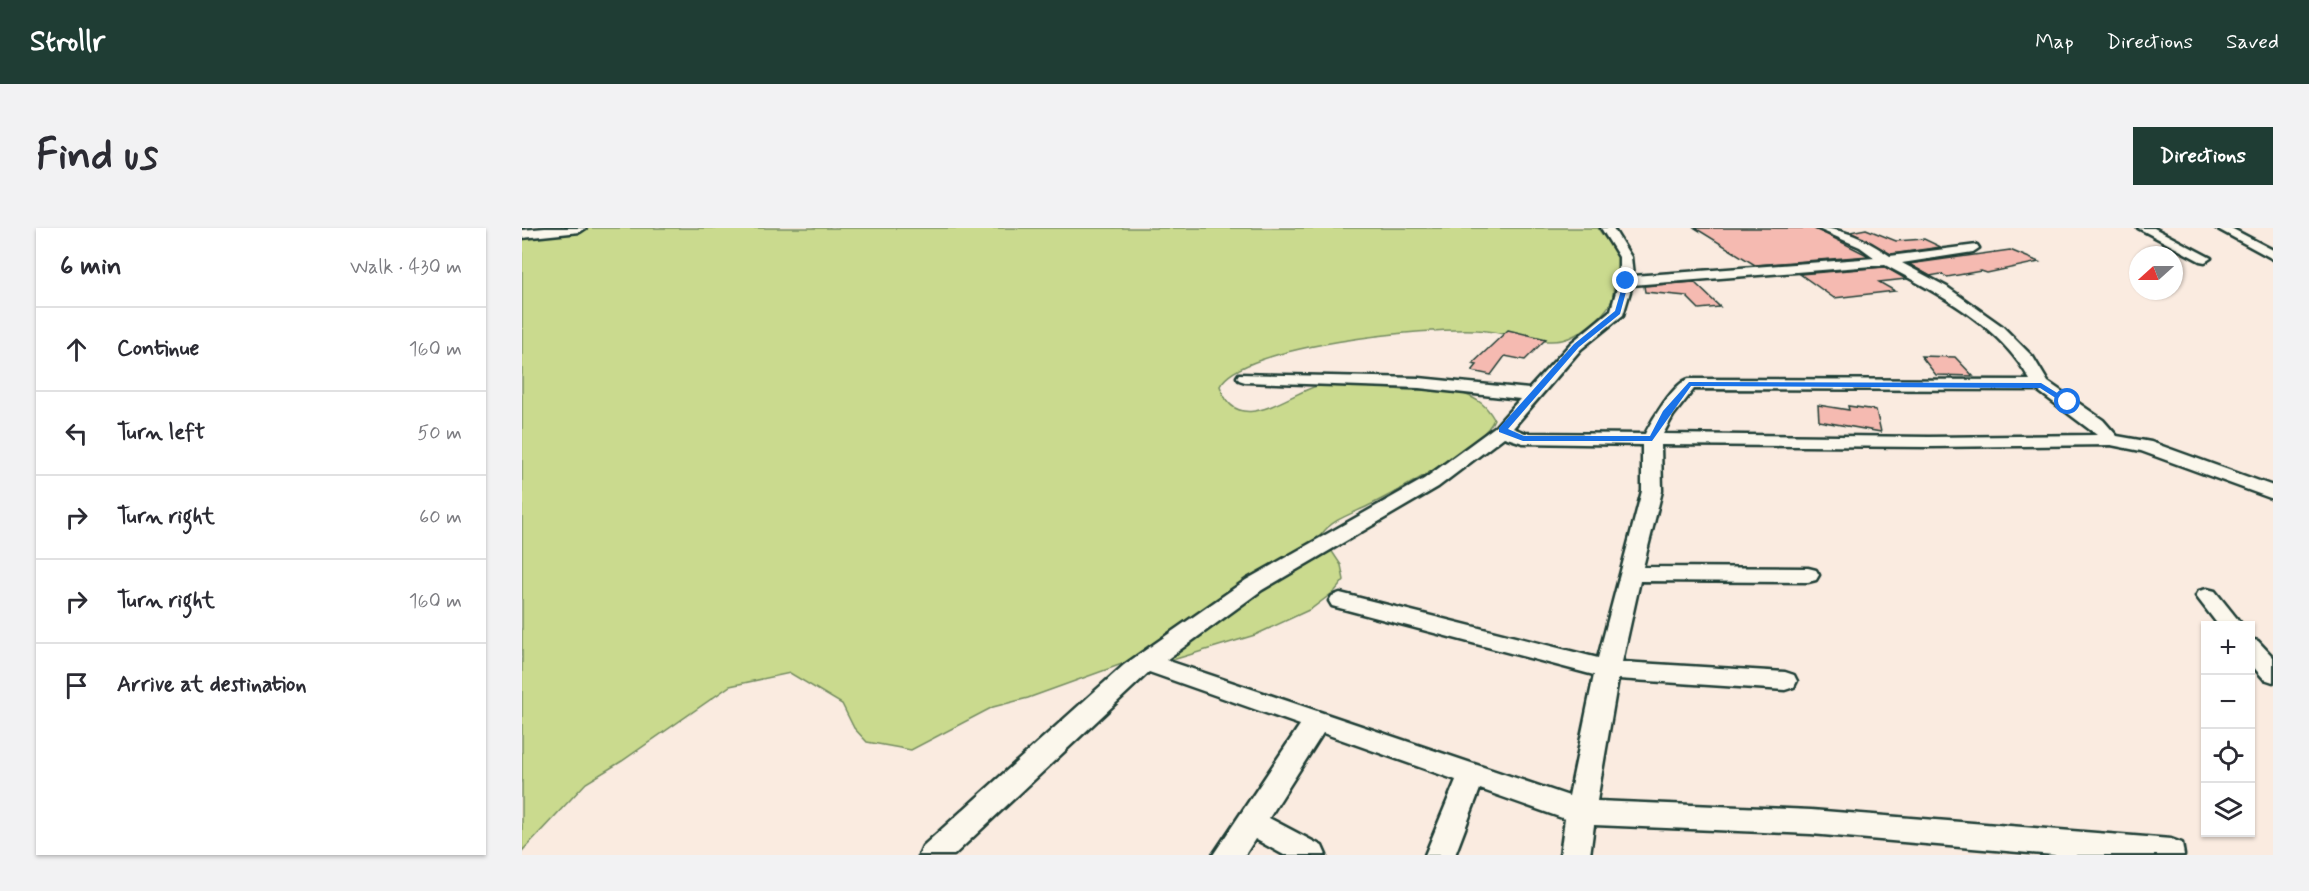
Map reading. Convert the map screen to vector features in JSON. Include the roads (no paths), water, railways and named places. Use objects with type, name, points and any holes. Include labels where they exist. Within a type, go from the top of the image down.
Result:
[{"type":"street","points":[[522,234],[580,228]]},
{"type":"street","points":[[934,855],[1133,671],[1254,585],[1431,483],[1502,430],[1576,346],[1618,312],[1626,281],[1625,257],[1607,228]]},
{"type":"street","points":[[1822,228],[1864,244],[1885,259],[1942,290],[1997,329],[2027,360],[2041,385],[2097,424],[2111,440]]},
{"type":"street","points":[[2144,228],[2205,258]]},
{"type":"street","points":[[2222,228],[2273,255]]},
{"type":"street","points":[[1626,281],[1906,259],[1973,248]]},
{"type":"street","points":[[1245,377],[1419,383],[1533,395]]},
{"type":"street","points":[[1575,855],[1580,813],[1609,670],[1630,574],[1654,482],[1652,438],[1666,413],[1689,384],[2041,385]]},
{"type":"street","points":[[1502,430],[1523,438],[1929,442],[2111,440],[2145,446],[2273,493]]},
{"type":"street","points":[[1630,574],[1808,575]]},
{"type":"street","points":[[2207,596],[2228,621]]},
{"type":"street","points":[[1340,601],[1609,670],[1785,681]]},
{"type":"street","points":[[2255,653],[2273,673]]},
{"type":"street","points":[[1146,662],[1580,813],[1811,822],[2171,852]]},
{"type":"street","points":[[1228,855],[1317,722]]},
{"type":"street","points":[[1440,855],[1472,775]]},
{"type":"street","points":[[1250,822],[1311,855]]}]
